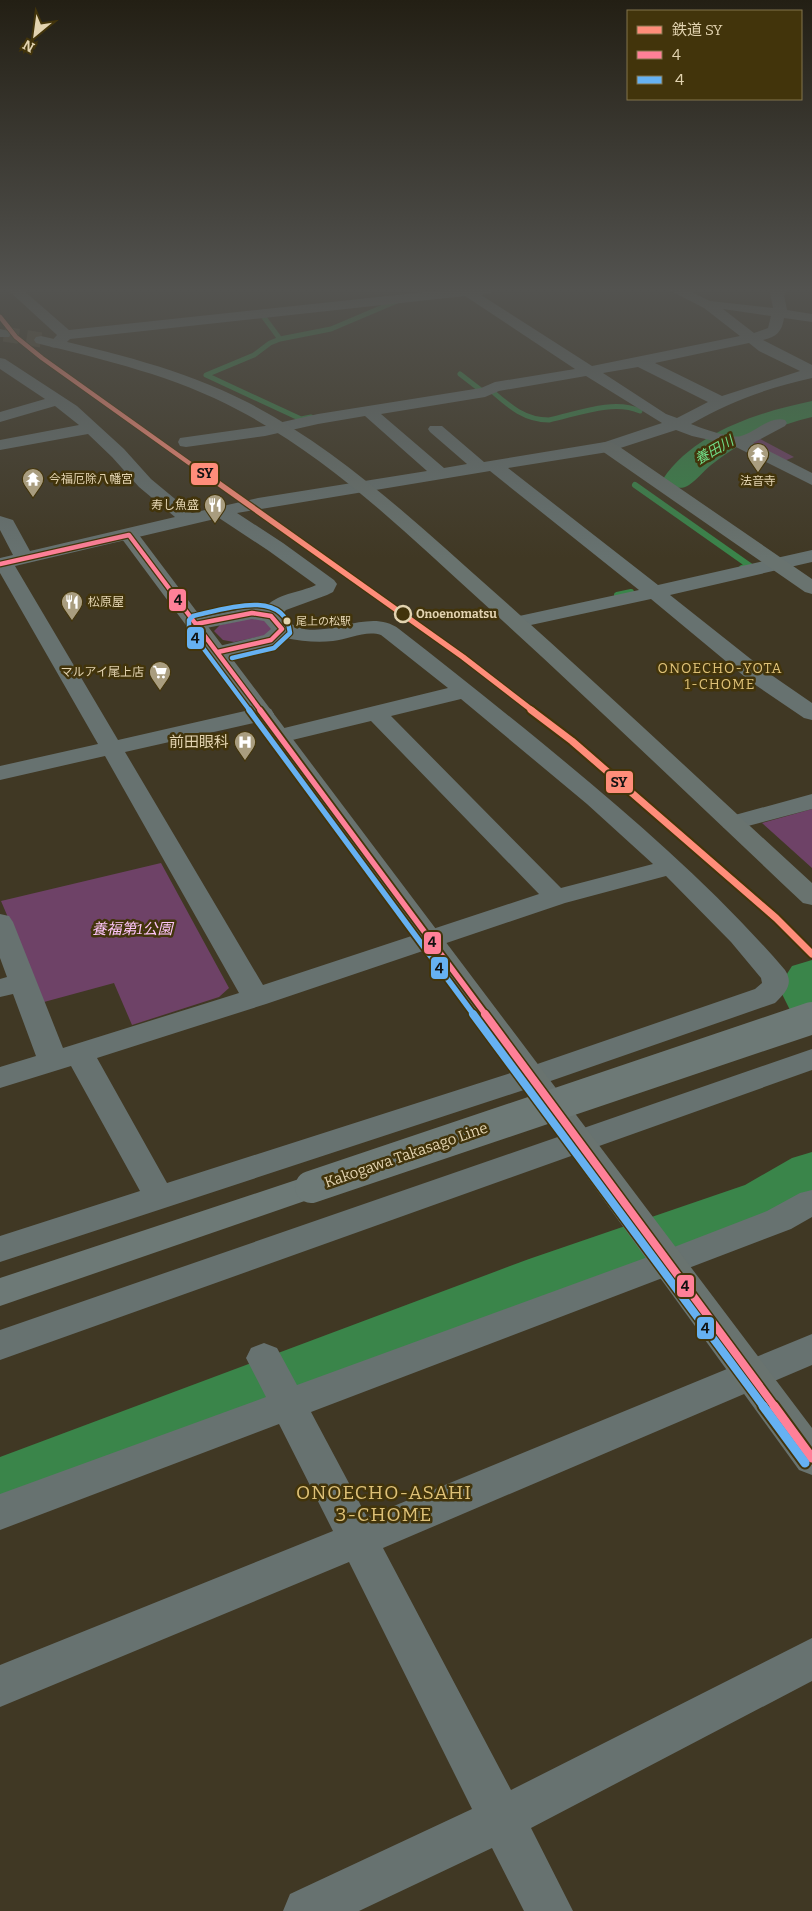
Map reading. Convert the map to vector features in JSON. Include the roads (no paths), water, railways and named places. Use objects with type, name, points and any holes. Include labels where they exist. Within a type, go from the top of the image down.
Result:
[{"type":"main road","name":"Kakogawa Takasago Line","points":[[0,1292],[812,1018]]},
{"type":"street","points":[[15,379],[71,409],[118,453],[145,483],[189,520]]},
{"type":"street","points":[[180,379],[240,404],[280,426],[364,486],[517,622],[812,897]]},
{"type":"street","points":[[186,442],[265,431],[280,426],[488,391],[495,387],[544,379]]},
{"type":"street","points":[[600,379],[660,417],[698,433],[739,442],[807,475]]},
{"type":"street","points":[[674,379],[720,402]]},
{"type":"street","points":[[10,562],[258,504],[608,446],[676,424],[720,402],[787,379]]},
{"type":"street","points":[[0,417],[57,400]]},
{"type":"street","points":[[368,411],[441,474]]},
{"type":"street","points":[[739,442],[779,423]]},
{"type":"street","points":[[0,445],[92,428]]},
{"type":"street","points":[[447,433],[486,466],[655,592],[759,677],[812,714]]},
{"type":"street","points":[[608,446],[812,588]]},
{"type":"street","points":[[218,652],[271,640],[277,622],[272,612],[279,604],[320,592],[326,588],[327,584],[276,547],[222,512]]},
{"type":"street","points":[[0,522],[6,524],[10,562],[110,747],[256,997]]},
{"type":"street","points":[[129,535],[218,652],[812,1458]]},
{"type":"street","points":[[517,622],[779,565],[812,556]]},
{"type":"street","points":[[0,1249],[531,1077],[765,996],[776,985],[775,976],[741,936],[671,867],[596,799],[388,630],[367,627],[325,636],[302,635],[277,622],[252,613],[196,624]]},
{"type":"street","points":[[280,736],[465,691]]},
{"type":"street","points":[[376,713],[556,897]]},
{"type":"street","points":[[0,772],[263,714]]},
{"type":"street","points":[[732,823],[812,801]]},
{"type":"street","points":[[0,1078],[256,997],[556,897],[671,867]]},
{"type":"street","points":[[0,922],[11,985],[66,1057],[159,1197]]},
{"type":"street","points":[[0,1345],[812,1059]]},
{"type":"street","points":[[0,1512],[668,1263],[779,1220],[812,1202]]},
{"type":"street","points":[[0,1686],[357,1540],[812,1349]]},
{"type":"street","points":[[264,1358],[549,1911]]},
{"type":"street","points":[[307,1911],[502,1819],[812,1658]]},
{"type":"waterway","points":[[215,379],[301,419],[311,417]]},
{"type":"waterway","points":[[467,379],[482,391]]},
{"type":"waterway","points":[[493,392],[518,412],[540,419],[549,420],[583,411],[618,406],[640,411]]},
{"type":"waterway","name":"養田川","points":[[678,479],[705,454],[739,434],[777,418],[812,409]]},
{"type":"waterway","points":[[635,485],[750,566],[742,568]]},
{"type":"waterway","points":[[617,595],[631,592]]},
{"type":"waterway","points":[[812,976],[810,977],[806,992],[812,1006]]},
{"type":"waterway","points":[[0,1488],[550,1276],[765,1200],[812,1173]]},
{"type":"rail line","name":"SY","points":[[72,379],[463,657],[572,741],[776,918],[812,954]]},
{"type":"place","name":"法音寺","points":[[758,473]]},
{"type":"place","name":"今福厄除八幡宮","points":[[33,498]]},
{"type":"place","name":"寿し魚盛","points":[[215,524]]},
{"type":"place","name":"Onoenomatsu","points":[[403,614]]},
{"type":"place","name":"松原屋","points":[[72,621]]},
{"type":"place","name":"尾上の松駅","points":[[287,621]]},
{"type":"place","name":"マルアイ尾上店","points":[[160,691]]},
{"type":"place","name":"前田眼科","points":[[245,761]]},
{"type":"district","name":"ONOECHO-YOTA 1-CHOME","points":[[720,676]]},
{"type":"district","name":"ONOECHO-ASAHI 3-CHOME","points":[[384,1503]]},
{"type":"park label","name":"養福第1公園","points":[[132,929]]}]
